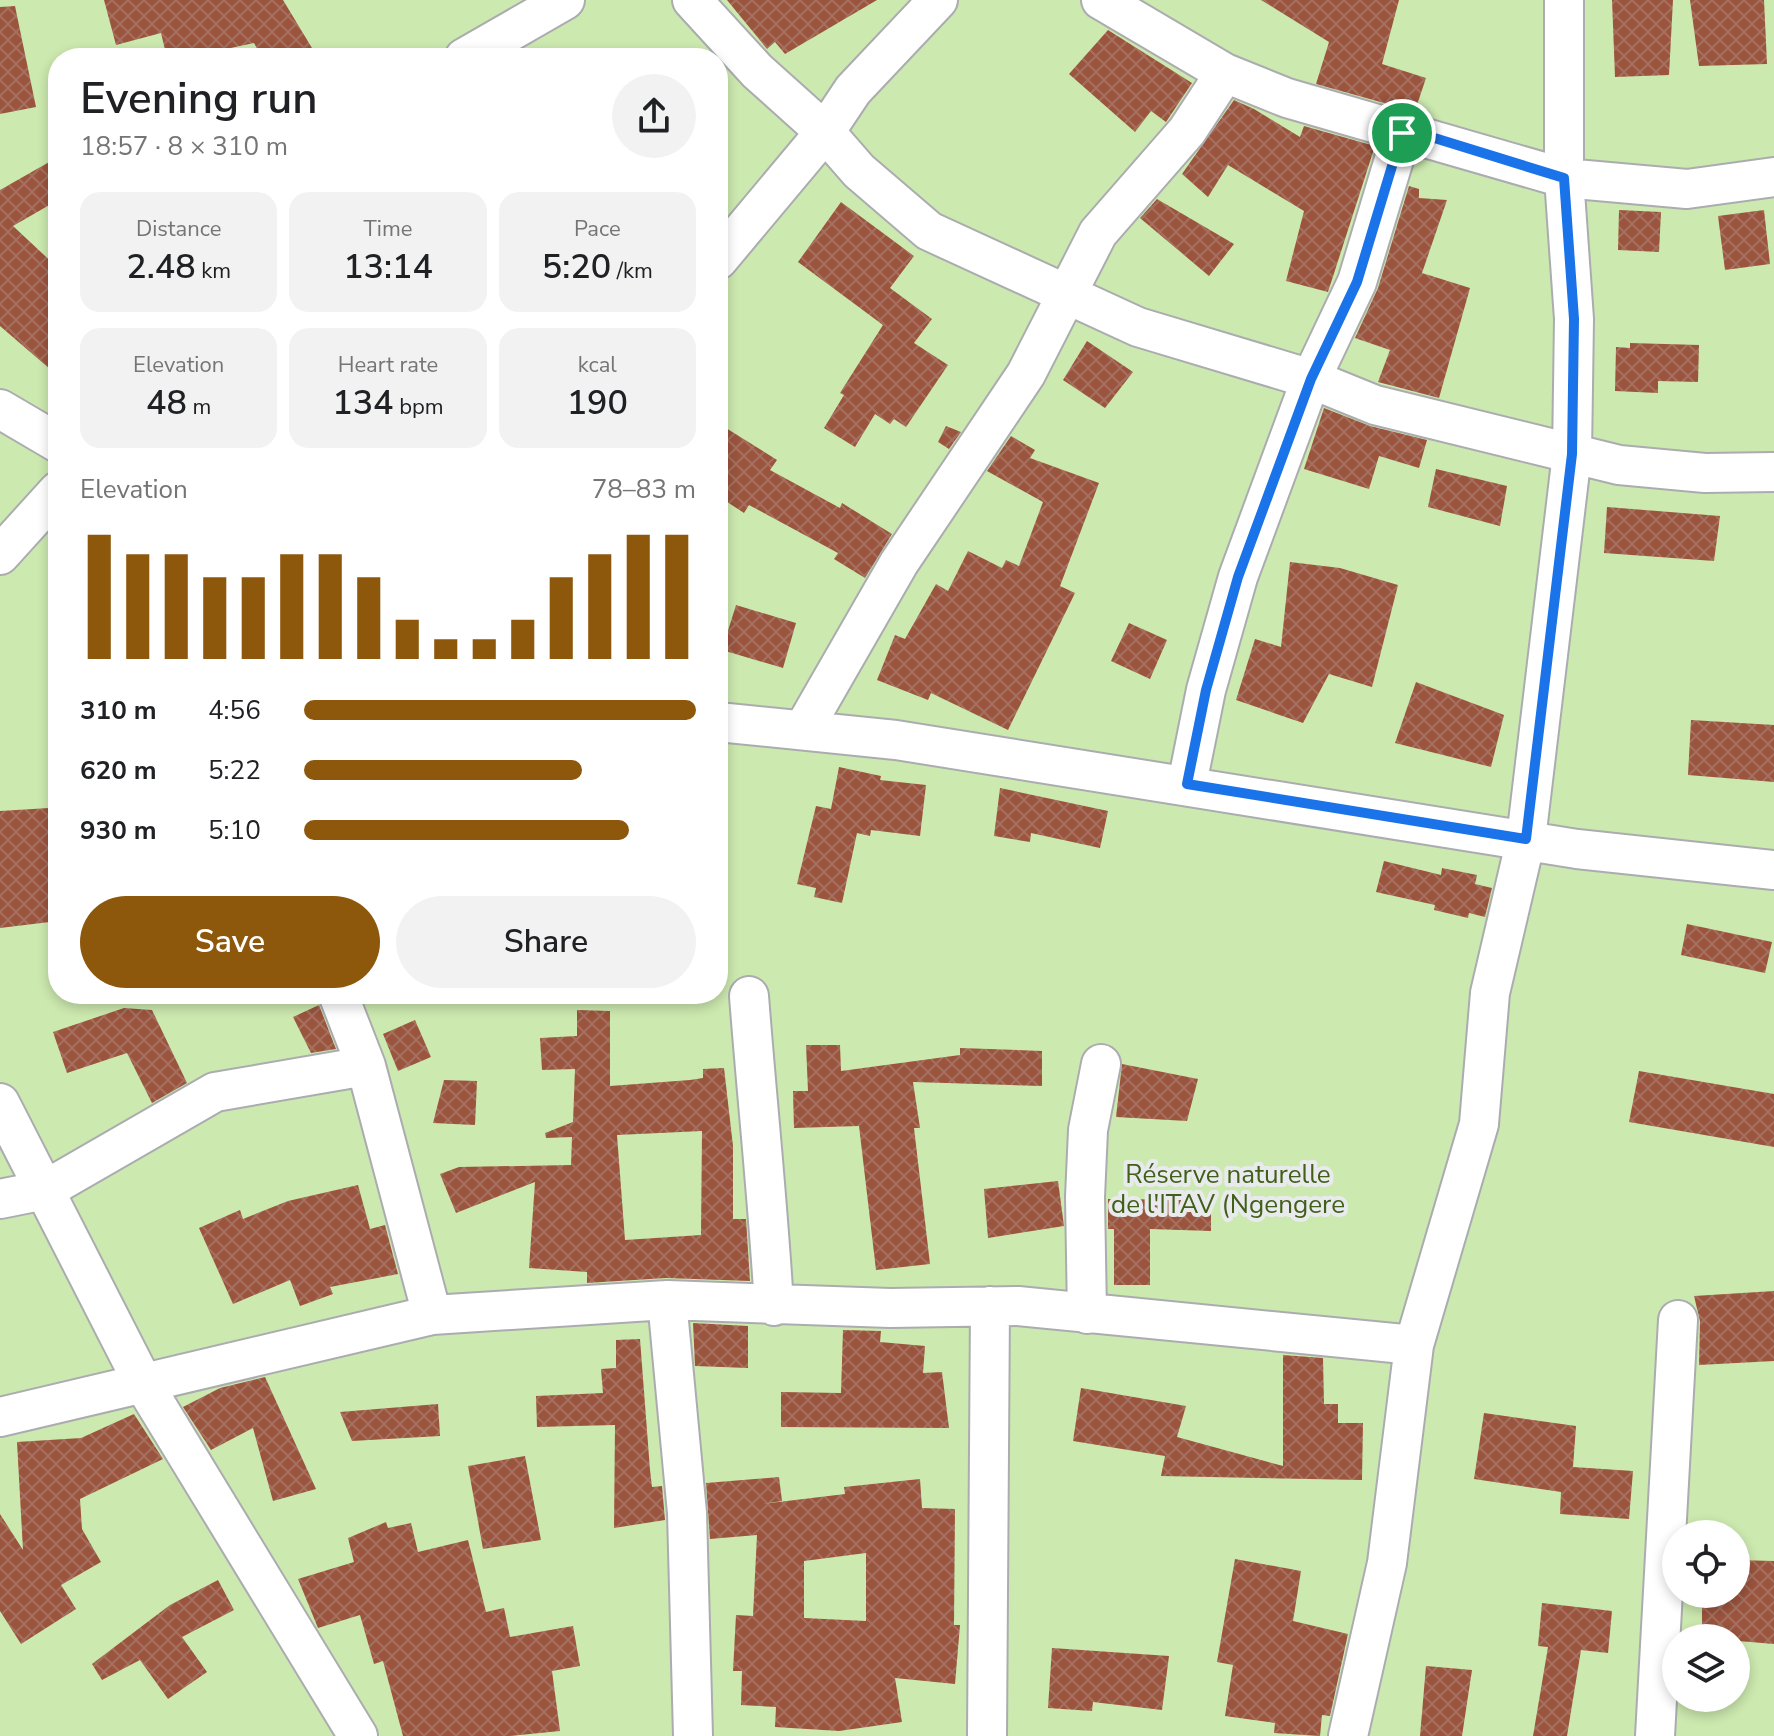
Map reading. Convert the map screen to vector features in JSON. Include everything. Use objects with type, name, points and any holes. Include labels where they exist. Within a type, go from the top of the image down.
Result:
[{"type":"street","points":[[481,48],[565,0]]},
{"type":"street","points":[[692,0],[757,71],[825,132],[859,171],[929,231],[1138,327],[1311,379],[1375,405],[1619,465],[1705,473],[1774,472]]},
{"type":"street","points":[[728,248],[825,132],[853,90],[938,0]]},
{"type":"street","points":[[1101,0],[1225,73],[1287,98],[1402,133],[1428,136],[1564,178],[1687,189],[1774,177]]},
{"type":"street","points":[[1348,1736],[1387,1563],[1414,1345],[1479,1124],[1490,993],[1526,839],[1572,454],[1574,319],[1564,178],[1564,0]]},
{"type":"street","points":[[803,730],[858,629],[1026,374],[1098,233],[1178,142],[1225,73]]},
{"type":"street","points":[[1187,784],[1206,690],[1238,577],[1311,379],[1357,282],[1402,133]]},
{"type":"street","points":[[0,409],[48,437]]},
{"type":"street","points":[[0,555],[48,502]]},
{"type":"street","points":[[728,723],[896,740],[1187,784],[1577,849],[1774,870]]},
{"type":"street","points":[[749,996],[758,1114],[767,1177],[774,1306]]},
{"type":"street","points":[[342,1004],[366,1066],[432,1315]]},
{"type":"street","points":[[1087,1314],[1087,1144],[1101,1064]]},
{"type":"street","points":[[0,1199],[45,1190],[215,1092],[366,1066]]},
{"type":"street","points":[[0,1103],[143,1383],[358,1736]]},
{"type":"street","points":[[0,1417],[432,1315],[667,1300],[774,1306],[990,1306],[1414,1345]]},
{"type":"street","points":[[667,1300],[687,1513],[693,1736]]},
{"type":"street","points":[[987,1736],[990,1306]]},
{"type":"street","points":[[1655,1736],[1678,1320]]},
{"type":"green space","name":"Réserve naturelle de l'ITAV (Ngengere","points":[[0,0],[1774,0],[1774,1736],[0,1736]]},
{"type":"building","points":[[104,0],[283,0],[312,48],[257,48],[254,43],[231,48],[165,48],[161,33],[116,45]]},
{"type":"building","points":[[727,0],[877,0],[785,54],[775,42],[767,49]]},
{"type":"building","points":[[1261,0],[1399,0],[1382,64],[1426,78],[1416,108],[1409,110],[1316,84],[1329,42]]},
{"type":"building","points":[[1612,0],[1673,0],[1669,75],[1615,77]]},
{"type":"building","points":[[1690,0],[1764,0],[1767,64],[1699,66]]},
{"type":"building","points":[[15,6],[36,107],[0,114],[0,7]]},
{"type":"building","points":[[1108,30],[1192,83],[1166,122],[1151,111],[1135,132],[1069,74]]},
{"type":"building","points":[[1234,100],[1300,137],[1304,126],[1375,146],[1328,292],[1286,281],[1304,211],[1228,165],[1208,197],[1182,174]]},
{"type":"building","points":[[48,163],[48,206],[13,226],[48,259],[48,367],[0,326],[0,190]]},
{"type":"building","points":[[1409,186],[1419,189],[1419,198],[1447,200],[1422,273],[1470,288],[1439,398],[1378,382],[1390,350],[1355,338],[1378,288]]},
{"type":"building","points":[[1157,199],[1234,244],[1209,276],[1140,218]]},
{"type":"building","points":[[841,202],[914,256],[890,288],[932,319],[914,343],[948,365],[906,427],[894,419],[890,424],[875,414],[855,447],[824,428],[844,395],[840,393],[883,325],[798,262]]},
{"type":"building","points":[[1619,210],[1661,212],[1659,252],[1618,250]]},
{"type":"building","points":[[1764,210],[1770,264],[1725,270],[1718,216]]},
{"type":"building","points":[[1087,341],[1133,372],[1105,408],[1063,380]]},
{"type":"building","points":[[1630,343],[1699,345],[1698,382],[1658,381],[1658,393],[1615,391],[1616,347],[1630,348]]},
{"type":"building","points":[[1324,408],[1370,426],[1427,440],[1419,468],[1379,456],[1369,489],[1304,469]]},
{"type":"building","points":[[946,426],[961,432],[949,449],[938,442]]},
{"type":"building","points":[[728,429],[777,460],[770,470],[840,508],[842,503],[892,534],[865,578],[834,559],[838,553],[749,505],[744,513],[728,503]]},
{"type":"building","points":[[1011,436],[1035,450],[1030,458],[1099,483],[1060,586],[1075,593],[1008,730],[931,693],[928,700],[877,680],[895,635],[905,639],[936,584],[948,591],[968,551],[1002,568],[1006,560],[1019,566],[1043,502],[987,471]]},
{"type":"building","points":[[1436,469],[1507,486],[1500,526],[1428,507]]},
{"type":"building","points":[[1607,507],[1720,516],[1714,561],[1604,553]]},
{"type":"building","points":[[1290,562],[1340,568],[1398,585],[1372,687],[1329,674],[1303,723],[1236,700],[1255,639],[1281,647]]},
{"type":"building","points":[[736,605],[796,623],[783,668],[728,652],[728,631]]},
{"type":"building","points":[[1129,623],[1167,640],[1150,679],[1111,661]]},
{"type":"building","points":[[1416,682],[1504,715],[1491,767],[1395,743]]},
{"type":"building","points":[[1691,720],[1774,725],[1774,782],[1688,775]]},
{"type":"building","points":[[839,767],[881,776],[880,780],[926,785],[920,836],[871,830],[870,836],[857,833],[842,903],[814,897],[816,888],[797,884],[816,806],[831,809]]},
{"type":"building","points":[[1000,788],[1108,811],[1100,848],[1031,833],[1030,842],[994,836]]},
{"type":"building","points":[[48,808],[48,922],[0,928],[0,811]]},
{"type":"building","points":[[1384,861],[1441,875],[1442,868],[1477,875],[1475,884],[1492,888],[1485,917],[1469,913],[1468,918],[1434,910],[1435,905],[1376,892]]},
{"type":"building","points":[[1687,924],[1772,942],[1765,973],[1681,955]]},
{"type":"building","points":[[319,1005],[336,1049],[311,1053],[293,1017]]},
{"type":"building","points":[[124,1008],[152,1010],[187,1083],[152,1103],[127,1053],[67,1073],[53,1032]]},
{"type":"building","points":[[577,1010],[610,1011],[610,1086],[703,1078],[703,1069],[724,1068],[733,1146],[733,1219],[746,1219],[750,1281],[666,1278],[587,1283],[587,1272],[529,1268],[535,1182],[456,1213],[440,1174],[459,1167],[571,1165],[572,1137],[546,1138],[545,1133],[573,1122],[575,1069],[542,1070],[540,1038],[577,1036]],"holes":[[[702,1131],[701,1235],[625,1240],[617,1135]]]},
{"type":"building","points":[[415,1020],[431,1057],[398,1071],[383,1034]]},
{"type":"building","points":[[806,1045],[840,1045],[841,1071],[960,1055],[960,1048],[1042,1051],[1042,1086],[913,1082],[920,1128],[914,1128],[930,1264],[876,1270],[859,1126],[794,1128],[793,1091],[808,1091]]},
{"type":"building","points":[[1122,1064],[1198,1079],[1187,1121],[1116,1117]]},
{"type":"building","points":[[1639,1071],[1774,1094],[1774,1147],[1629,1122]]},
{"type":"building","points":[[444,1080],[477,1081],[475,1125],[433,1123]]},
{"type":"building","points":[[1058,1181],[1064,1226],[988,1238],[984,1189]]},
{"type":"building","points":[[358,1185],[370,1229],[385,1225],[398,1274],[330,1287],[333,1294],[300,1306],[290,1280],[233,1304],[199,1228],[240,1210],[243,1219],[288,1201]]},
{"type":"building","points":[[1108,1199],[1211,1200],[1211,1231],[1150,1229],[1150,1285],[1114,1285],[1114,1229],[1108,1229]]},
{"type":"building","points":[[1774,1291],[1774,1361],[1699,1365],[1700,1321],[1694,1296]]},
{"type":"building","points":[[693,1323],[748,1326],[748,1368],[695,1366]]},
{"type":"building","points":[[843,1330],[881,1331],[880,1342],[925,1346],[923,1373],[942,1372],[949,1428],[781,1427],[781,1392],[841,1393]]},
{"type":"building","points":[[640,1339],[652,1487],[662,1486],[665,1520],[614,1528],[615,1425],[537,1427],[536,1396],[603,1393],[601,1369],[616,1368],[616,1340]]},
{"type":"building","points":[[1283,1355],[1323,1358],[1324,1404],[1338,1404],[1338,1423],[1363,1423],[1362,1480],[1161,1476],[1165,1456],[1073,1441],[1081,1388],[1186,1406],[1177,1437],[1283,1466]]},
{"type":"building","points":[[265,1377],[316,1489],[273,1501],[253,1428],[211,1450],[183,1407],[220,1388]]},
{"type":"building","points":[[438,1404],[440,1436],[352,1441],[340,1412]]},
{"type":"building","points":[[1484,1413],[1576,1426],[1573,1467],[1633,1471],[1629,1519],[1560,1514],[1561,1492],[1474,1479]]},
{"type":"building","points":[[134,1414],[163,1459],[80,1499],[82,1529],[101,1562],[61,1585],[76,1609],[21,1644],[0,1611],[0,1514],[23,1550],[17,1442],[81,1438]]},
{"type":"building","points":[[525,1456],[541,1540],[483,1549],[468,1466]]},
{"type":"building","points":[[779,1477],[782,1501],[762,1504],[845,1494],[844,1487],[920,1479],[922,1508],[955,1509],[954,1625],[960,1625],[955,1684],[895,1678],[902,1722],[839,1731],[775,1727],[776,1707],[741,1705],[742,1671],[733,1671],[736,1615],[753,1616],[757,1535],[710,1539],[706,1483]],"holes":[[[866,1553],[866,1621],[804,1618],[804,1561]]]},
{"type":"building","points":[[386,1522],[388,1528],[411,1523],[418,1552],[468,1540],[486,1612],[504,1608],[510,1637],[573,1626],[580,1666],[552,1671],[560,1731],[510,1736],[403,1736],[383,1661],[374,1664],[360,1615],[318,1628],[298,1579],[354,1562],[348,1538]]},
{"type":"building","points":[[1235,1559],[1301,1571],[1293,1621],[1348,1634],[1330,1716],[1322,1715],[1320,1736],[1274,1733],[1275,1723],[1225,1716],[1233,1665],[1217,1662]]},
{"type":"building","points":[[1750,1560],[1774,1561],[1774,1644],[1750,1642],[1750,1624],[1702,1624],[1702,1608],[1750,1608]]},
{"type":"building","points":[[218,1580],[234,1610],[182,1637],[207,1672],[168,1699],[140,1660],[102,1680],[92,1664],[170,1605]]},
{"type":"building","points":[[1542,1603],[1612,1611],[1608,1653],[1581,1650],[1567,1736],[1533,1736],[1548,1647],[1538,1646]]},
{"type":"building","points":[[1052,1648],[1169,1656],[1162,1710],[1093,1702],[1092,1711],[1048,1708]]},
{"type":"building","points":[[1426,1666],[1472,1670],[1462,1736],[1420,1736]]},
{"type":"route","points":[[1402,133],[1428,136],[1564,178],[1574,319],[1572,454],[1526,839],[1187,784],[1206,690],[1238,577],[1311,379],[1357,282],[1402,133]]}]
